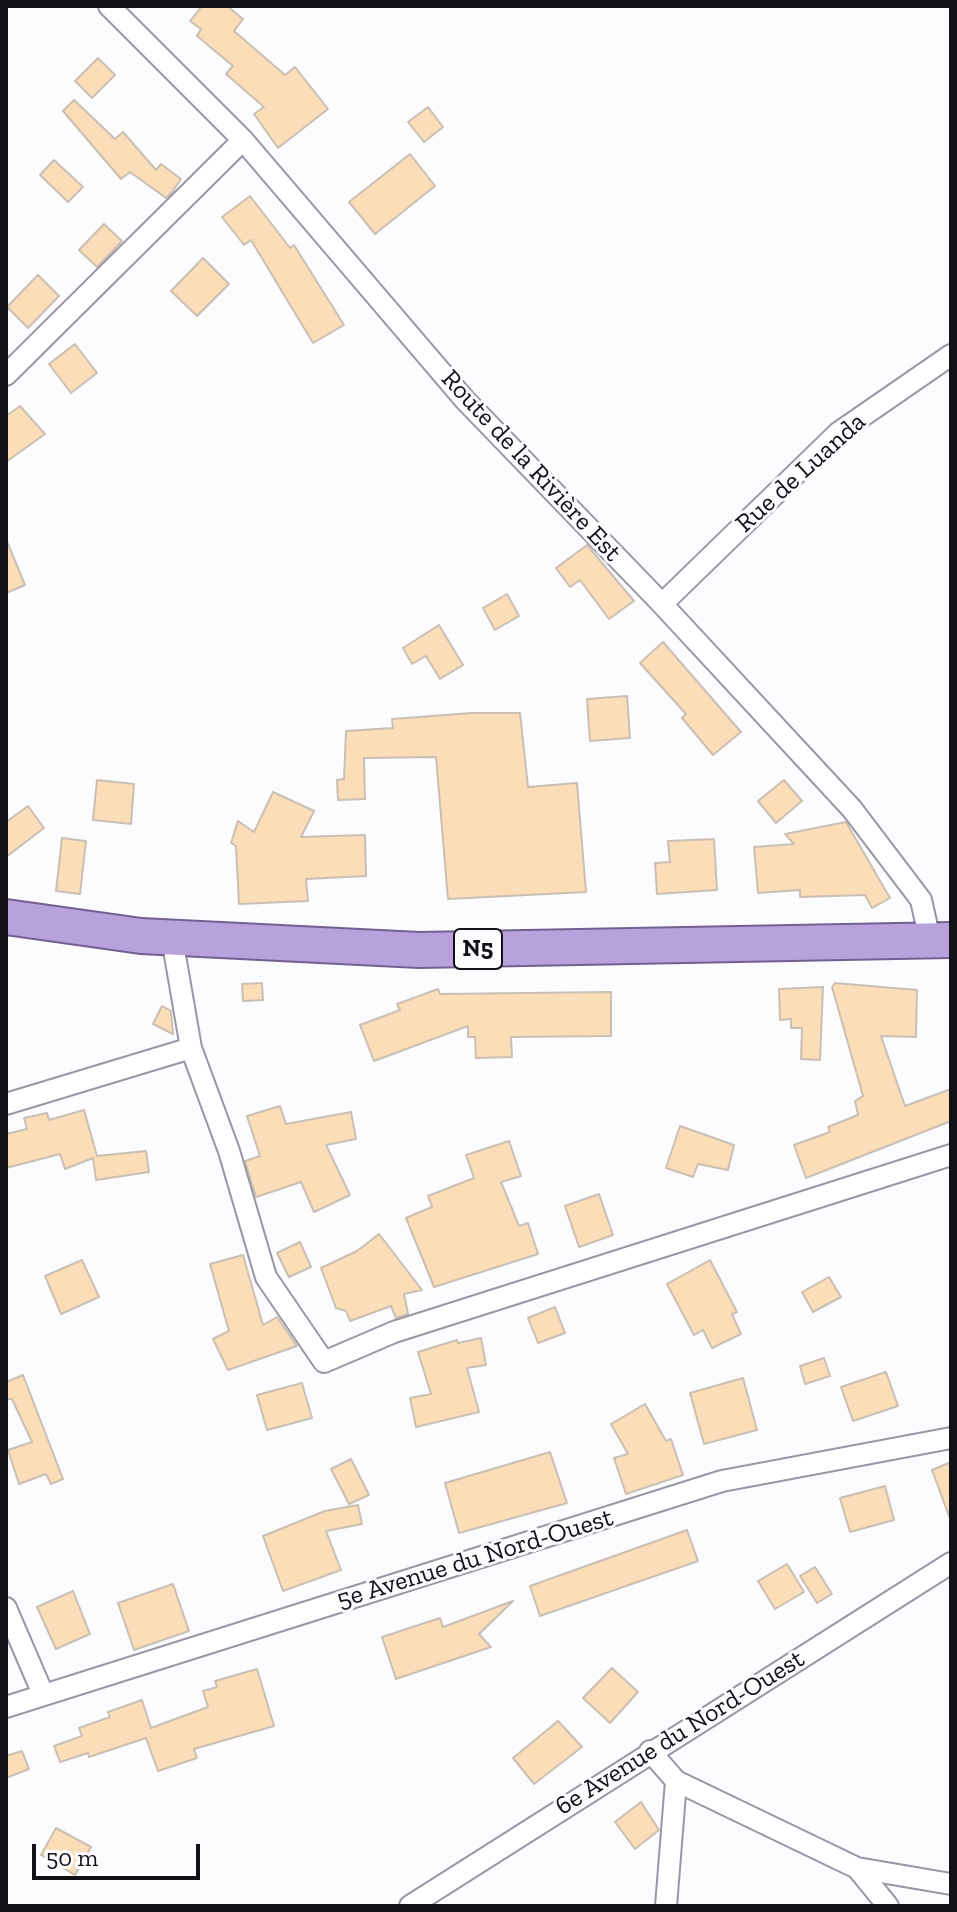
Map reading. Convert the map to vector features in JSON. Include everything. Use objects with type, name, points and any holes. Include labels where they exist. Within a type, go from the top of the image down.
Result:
[{"type":"highway","name":"N5","points":[[6,917],[172,938],[419,950],[941,940]]},
{"type":"street","name":"Route de la Rivière Est","points":[[109,6],[243,140],[465,400],[662,604],[852,809],[921,900],[941,940]]},
{"type":"street","points":[[6,375],[243,140]]},
{"type":"street","name":"Rue de Luanda","points":[[662,604],[838,433],[951,355]]},
{"type":"street","points":[[172,938],[191,1048],[229,1151],[266,1277],[324,1362],[394,1332],[951,1155]]},
{"type":"street","points":[[6,1104],[191,1048]]},
{"type":"street","name":"5e Avenue du Nord-Ouest","points":[[6,1707],[722,1481],[951,1438]]},
{"type":"street","name":"6e Avenue du Nord-Ouest","points":[[410,1906],[951,1563]]},
{"type":"street","points":[[6,1608],[43,1694]]},
{"type":"street","points":[[650,1751],[676,1781],[857,1868],[951,1884]]},
{"type":"street","points":[[666,1906],[676,1781]]},
{"type":"street","points":[[857,1868],[888,1906]]},
{"type":"building","points":[[202,6],[227,6],[243,19],[234,31],[285,75],[295,67],[328,109],[278,148],[254,114],[264,107],[226,74],[233,66],[197,36],[201,29],[190,21]]},
{"type":"building","points":[[98,58],[115,75],[92,98],[75,81]]},
{"type":"building","points":[[74,100],[115,139],[123,132],[156,170],[161,164],[181,179],[173,191],[166,198],[130,172],[121,179],[63,111]]},
{"type":"building","points":[[428,107],[443,127],[424,142],[408,122]]},
{"type":"building","points":[[410,154],[435,186],[375,234],[349,202]]},
{"type":"building","points":[[54,160],[83,187],[68,202],[40,175]]},
{"type":"building","points":[[250,196],[290,248],[294,245],[344,325],[313,343],[251,240],[244,245],[222,217]]},
{"type":"building","points":[[104,224],[122,241],[97,267],[79,250]]},
{"type":"building","points":[[203,258],[229,284],[197,316],[171,291]]},
{"type":"building","points":[[38,275],[59,296],[28,328],[7,307]]},
{"type":"building","points":[[75,344],[97,373],[71,393],[49,364]]},
{"type":"building","points":[[20,406],[45,434],[6,462],[6,416]]},
{"type":"building","points":[[6,539],[25,585],[6,593]]},
{"type":"building","points":[[587,545],[634,601],[609,619],[580,580],[570,587],[556,568]]},
{"type":"building","points":[[507,594],[519,616],[495,630],[483,608]]},
{"type":"building","points":[[439,625],[463,665],[440,679],[426,656],[412,664],[403,648]]},
{"type":"building","points":[[663,642],[741,732],[713,755],[682,718],[686,714],[640,663]]},
{"type":"building","points":[[627,696],[630,738],[590,741],[587,699]]},
{"type":"building","points":[[520,713],[528,787],[577,783],[586,892],[448,899],[436,757],[364,758],[365,799],[338,800],[337,780],[344,779],[346,731],[393,728],[392,719]]},
{"type":"building","points":[[97,780],[134,784],[131,824],[93,820]]},
{"type":"building","points":[[784,780],[802,801],[776,823],[758,801]]},
{"type":"building","points":[[273,792],[314,811],[301,837],[365,835],[366,876],[306,879],[308,901],[239,904],[236,846],[231,843],[238,821],[254,832]]},
{"type":"building","points":[[28,806],[44,828],[6,857],[6,822]]},
{"type":"building","points":[[846,822],[890,898],[872,908],[865,895],[800,897],[800,890],[758,893],[754,847],[794,844],[785,834]]},
{"type":"building","points":[[62,838],[86,841],[80,894],[56,891]]},
{"type":"building","points":[[714,839],[717,890],[657,894],[655,863],[670,862],[668,841]]},
{"type":"building","points":[[262,983],[263,1000],[243,1001],[242,984]]},
{"type":"building","points":[[835,983],[917,990],[916,1037],[881,1036],[905,1106],[951,1089],[951,1121],[806,1178],[794,1145],[830,1132],[828,1127],[858,1115],[855,1101],[863,1096],[832,987]]},
{"type":"building","points":[[823,987],[820,1060],[801,1059],[802,1028],[791,1028],[791,1019],[780,1020],[779,989]]},
{"type":"building","points":[[438,989],[440,994],[611,992],[611,1036],[511,1037],[512,1057],[476,1058],[475,1037],[468,1037],[468,1026],[374,1061],[360,1025],[400,1010],[397,1004]]},
{"type":"building","points":[[162,1006],[171,1011],[173,1034],[153,1024]]},
{"type":"building","points":[[280,1106],[286,1124],[351,1112],[356,1139],[326,1145],[350,1195],[314,1212],[301,1182],[256,1197],[245,1161],[260,1156],[247,1116]]},
{"type":"building","points":[[84,1110],[97,1156],[146,1151],[149,1172],[96,1180],[93,1158],[65,1169],[60,1154],[6,1168],[6,1134],[27,1129],[24,1118],[47,1113],[49,1120]]},
{"type":"building","points":[[680,1126],[734,1145],[728,1170],[698,1164],[693,1177],[666,1168]]},
{"type":"building","points":[[509,1141],[521,1176],[501,1182],[519,1226],[528,1223],[538,1254],[434,1287],[406,1218],[432,1207],[428,1196],[474,1178],[466,1155]]},
{"type":"building","points":[[599,1194],[613,1235],[579,1247],[565,1206]]},
{"type":"building","points":[[379,1234],[422,1290],[404,1294],[408,1314],[396,1318],[391,1306],[350,1321],[346,1311],[336,1308],[321,1268],[357,1251]]},
{"type":"building","points":[[300,1242],[311,1267],[289,1277],[277,1253]]},
{"type":"building","points":[[243,1255],[263,1325],[277,1317],[297,1346],[228,1370],[213,1339],[229,1331],[210,1264]]},
{"type":"building","points":[[82,1260],[99,1297],[61,1314],[45,1276]]},
{"type":"building","points":[[710,1260],[737,1312],[732,1314],[741,1334],[712,1348],[703,1330],[694,1335],[667,1284]]},
{"type":"building","points":[[829,1277],[841,1297],[813,1312],[802,1292]]},
{"type":"building","points":[[555,1307],[565,1333],[538,1343],[528,1318]]},
{"type":"building","points":[[481,1338],[486,1365],[467,1368],[479,1412],[416,1427],[410,1398],[431,1394],[418,1352],[457,1340],[458,1343]]},
{"type":"building","points":[[824,1358],[830,1376],[805,1384],[800,1366]]},
{"type":"building","points":[[886,1372],[898,1406],[853,1421],[841,1387]]},
{"type":"building","points":[[23,1375],[63,1479],[51,1484],[46,1474],[19,1484],[8,1450],[32,1442],[12,1399],[6,1399],[6,1382]]},
{"type":"building","points":[[743,1378],[757,1430],[704,1444],[690,1393]]},
{"type":"building","points":[[302,1383],[312,1418],[267,1430],[257,1395]]},
{"type":"building","points":[[645,1404],[666,1441],[671,1439],[683,1475],[626,1494],[614,1458],[628,1454],[611,1424]]},
{"type":"building","points":[[550,1452],[567,1503],[459,1533],[445,1483]]},
{"type":"building","points":[[351,1459],[369,1495],[349,1504],[331,1469]]},
{"type":"building","points":[[951,1462],[951,1516],[949,1516],[932,1470]]},
{"type":"building","points":[[885,1486],[894,1520],[850,1532],[840,1498]]},
{"type":"building","points":[[358,1505],[362,1524],[326,1531],[341,1570],[283,1591],[263,1536],[325,1511]]},
{"type":"building","points":[[687,1530],[698,1561],[540,1616],[530,1586]]},
{"type":"building","points":[[787,1564],[804,1592],[775,1609],[758,1581]]},
{"type":"building","points":[[815,1567],[832,1594],[817,1603],[800,1576]]},
{"type":"building","points":[[173,1584],[189,1631],[134,1650],[118,1603]]},
{"type":"building","points":[[73,1591],[90,1634],[56,1649],[37,1607]]},
{"type":"building","points":[[513,1601],[479,1634],[491,1647],[396,1679],[382,1637],[440,1618],[443,1627]]},
{"type":"building","points":[[612,1668],[638,1692],[610,1723],[583,1698]]},
{"type":"building","points":[[257,1669],[274,1726],[194,1749],[197,1758],[158,1771],[146,1738],[89,1757],[88,1753],[60,1762],[54,1746],[82,1736],[79,1728],[110,1717],[108,1712],[142,1700],[151,1728],[208,1707],[203,1691],[217,1687],[215,1681]]},
{"type":"building","points":[[558,1721],[582,1747],[534,1784],[513,1758]]},
{"type":"building","points":[[22,1751],[29,1769],[6,1778],[6,1756]]},
{"type":"building","points":[[641,1802],[659,1830],[635,1849],[615,1822]]},
{"type":"building","points":[[56,1828],[91,1847],[75,1875],[41,1855]]}]
